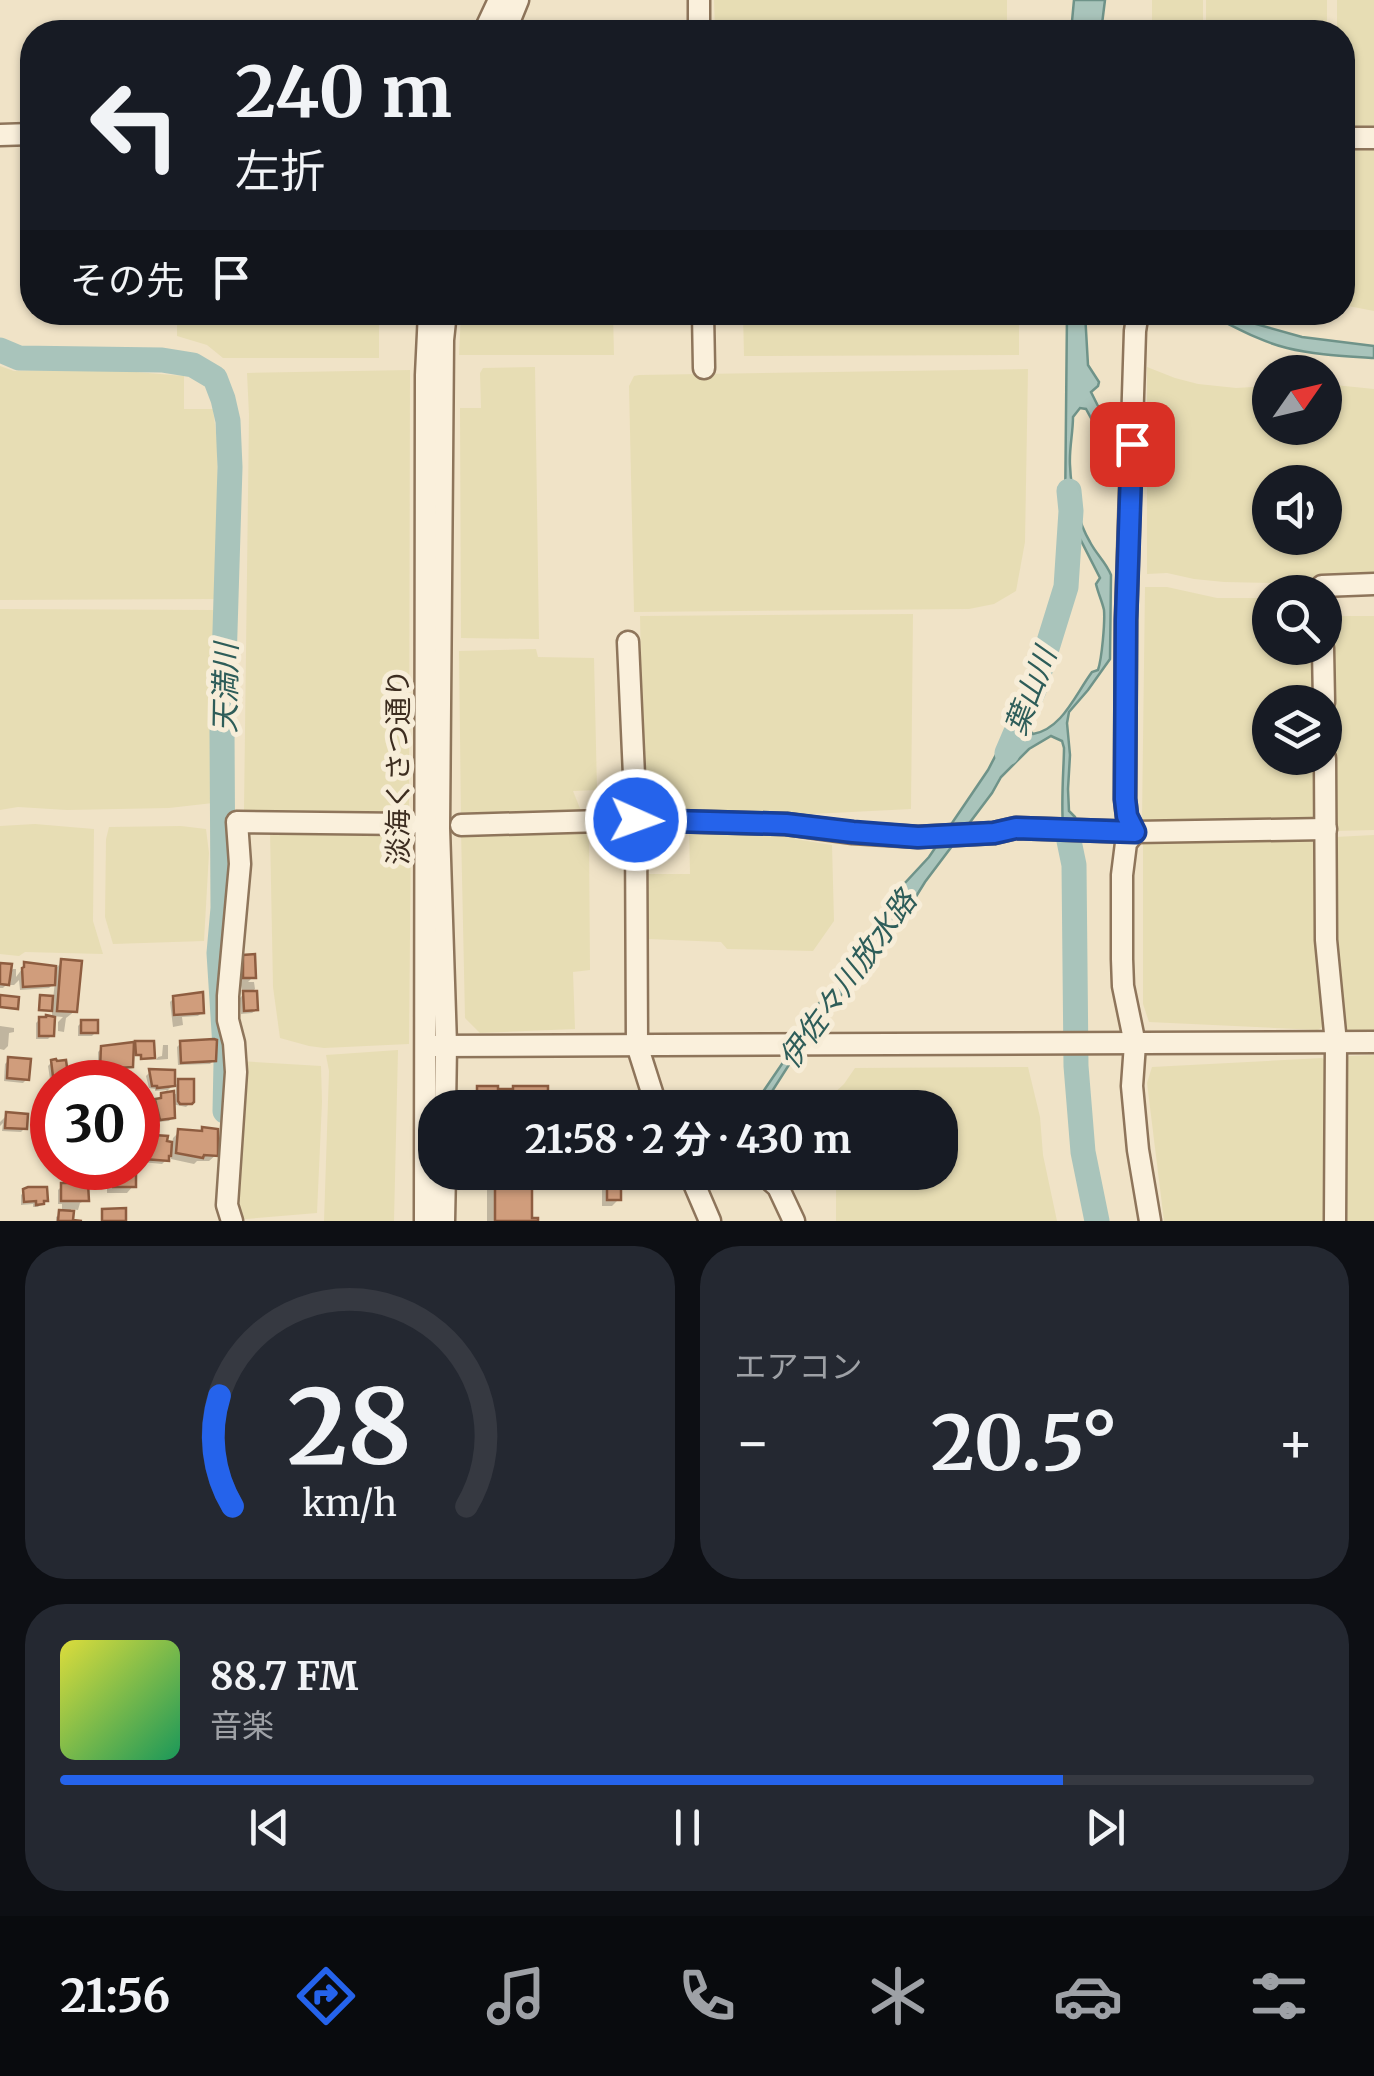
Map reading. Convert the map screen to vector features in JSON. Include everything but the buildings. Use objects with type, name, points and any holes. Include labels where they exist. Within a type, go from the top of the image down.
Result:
[{"type":"street","name":"淡海くさつ通り","points":[[429,325],[426,434],[436,1045],[442,1090]]},
{"type":"street","name":"淡海くさつ通り","points":[[425,1221],[436,1045],[445,325]]},
{"type":"street","points":[[703,325],[704,368]]},
{"type":"street","points":[[1135,832],[1127,816],[1125,799],[1126,620],[1136,325]]},
{"type":"street","points":[[1342,585],[1374,584]]},
{"type":"street","points":[[628,642],[636,820],[637,1045],[651,1090]]},
{"type":"street","points":[[1325,775],[1326,940],[1336,1043],[1334,1221]]},
{"type":"street","points":[[461,825],[636,820],[786,824],[918,837],[1016,828],[1135,832],[1326,828]]},
{"type":"street","points":[[232,1221],[227,1204],[236,1072],[228,996],[240,864],[237,822],[410,824]]},
{"type":"street","points":[[1135,832],[1126,843],[1122,874],[1123,986],[1135,1044],[1132,1086],[1150,1221]]},
{"type":"street","points":[[436,1045],[1374,1042]]},
{"type":"street","points":[[444,1221],[445,1190]]},
{"type":"street","points":[[696,1190],[710,1221]]},
{"type":"street","points":[[779,1190],[794,1221]]},
{"type":"shaded area","points":[[714,0],[1007,0],[1007,20],[715,20]]},
{"type":"shaded area","points":[[1152,0],[1203,0],[1203,20],[1152,20]]},
{"type":"shaded area","points":[[1206,0],[1327,0],[1327,20],[1206,20]]},
{"type":"shaded area","points":[[1337,0],[1374,0],[1374,131],[1355,131],[1355,20],[1337,20]]},
{"type":"shaded area","points":[[1355,146],[1374,146],[1374,311],[1355,307]]},
{"type":"shaded area","points":[[177,325],[379,325],[379,358],[223,358],[207,345],[177,336]]},
{"type":"shaded area","points":[[460,325],[613,325],[614,355],[459,355]]},
{"type":"shaded area","points":[[743,325],[1019,325],[1019,355],[744,356]]},
{"type":"shaded area","points":[[0,366],[14,371],[100,369],[184,376],[184,409],[213,409],[217,440],[219,599],[0,600]]},
{"type":"shaded area","points":[[535,367],[539,639],[461,638],[460,408],[481,408],[483,368]]},
{"type":"shaded area","points":[[1147,367],[1198,384],[1252,387],[1252,445],[1342,445],[1342,386],[1374,389],[1374,577],[1342,581],[1342,575],[1252,575],[1252,583],[1147,574]]},
{"type":"shaded area","points":[[1028,369],[1025,542],[1016,591],[994,604],[969,609],[634,612],[629,386],[634,376]]},
{"type":"shaded area","points":[[410,370],[409,816],[248,815],[244,810],[247,373]]},
{"type":"shaded area","points":[[1145,587],[1167,587],[1217,598],[1252,598],[1252,665],[1315,665],[1316,685],[1252,685],[1252,775],[1318,775],[1319,821],[1142,821]]},
{"type":"shaded area","points":[[0,609],[215,610],[213,803],[169,808],[0,810]]},
{"type":"shaded area","points":[[913,614],[911,809],[772,816],[644,814],[640,616]]},
{"type":"shaded area","points":[[1342,616],[1374,616],[1374,830],[1334,831],[1333,775],[1342,775],[1342,685],[1330,685],[1330,665],[1342,665]]},
{"type":"shaded area","points":[[536,649],[538,657],[594,658],[597,790],[573,791],[583,816],[461,819],[459,651]]},
{"type":"shaded area","points":[[35,824],[94,829],[93,921],[103,954],[0,954],[0,826]]},
{"type":"shaded area","points":[[583,826],[589,839],[590,970],[573,972],[575,1029],[480,1033],[465,1018],[461,830]]},
{"type":"shaded area","points":[[689,826],[795,831],[795,839],[832,845],[834,921],[813,951],[727,949],[721,942],[648,939],[647,874],[690,874]]},
{"type":"shaded area","points":[[109,827],[206,829],[209,853],[204,941],[113,944],[105,917]]},
{"type":"shaded area","points":[[411,829],[409,1044],[324,1048],[280,1038],[273,987],[270,831]]},
{"type":"shaded area","points":[[1314,835],[1319,840],[1316,931],[1325,1025],[1318,1030],[1149,1022],[1143,1004],[1143,838]]},
{"type":"shaded area","points":[[1374,835],[1374,1033],[1350,1034],[1338,1023],[1333,936],[1335,837]]},
{"type":"shaded area","points":[[398,1050],[394,1221],[324,1221],[329,1071],[326,1055]]},
{"type":"shaded area","points":[[1374,1055],[1374,1221],[1338,1221],[1342,1065],[1349,1056]]},
{"type":"shaded area","points":[[1322,1058],[1331,1065],[1329,1221],[1164,1221],[1147,1083],[1152,1067]]},
{"type":"shaded area","points":[[239,1061],[321,1066],[317,1213],[236,1218]]},
{"type":"shaded area","points":[[1028,1067],[1057,1221],[836,1221],[836,1190],[958,1190],[958,1090],[838,1090],[855,1068]]},
{"type":"water","points":[[1074,0],[1105,0],[1102,20],[1072,20]]},
{"type":"water","name":"伊佐々川放水路","points":[[1067,325],[1086,325],[1088,365],[1099,382],[1091,392],[1104,418],[1104,436],[1098,442],[1093,439],[1092,420],[1086,409],[1080,408],[1073,417],[1071,475],[1085,533],[1111,575],[1110,659],[1069,712],[1067,723],[1069,811],[1075,817],[1080,836],[1078,871],[1066,848],[1063,831],[1064,748],[1062,741],[1051,736],[1029,749],[1001,777],[867,967],[841,995],[822,1007],[824,1017],[773,1090],[764,1090],[814,1017],[812,1011],[840,980],[988,770],[1011,726],[1033,734],[1043,731],[1067,710],[1092,672],[1098,670],[1104,623],[1096,584],[1100,578],[1065,516]]},
{"type":"water","points":[[1230,325],[1260,325],[1302,337],[1374,346],[1374,358],[1319,354],[1287,348]]},
{"type":"waterway","name":"天満川","points":[[0,350],[19,358],[162,360],[193,365],[215,378],[223,399],[230,467],[219,953],[225,1111]]},
{"type":"waterway","name":"葉山川","points":[[1007,753],[1034,690],[1066,587],[1069,491]]},
{"type":"waterway","name":"葉山川","points":[[1068,836],[1074,865],[1076,1066],[1083,1152],[1097,1221]]},
{"type":"route","points":[[636,820],[786,824],[918,837],[1016,828],[1135,832],[1127,816],[1125,799],[1132,444]]}]
